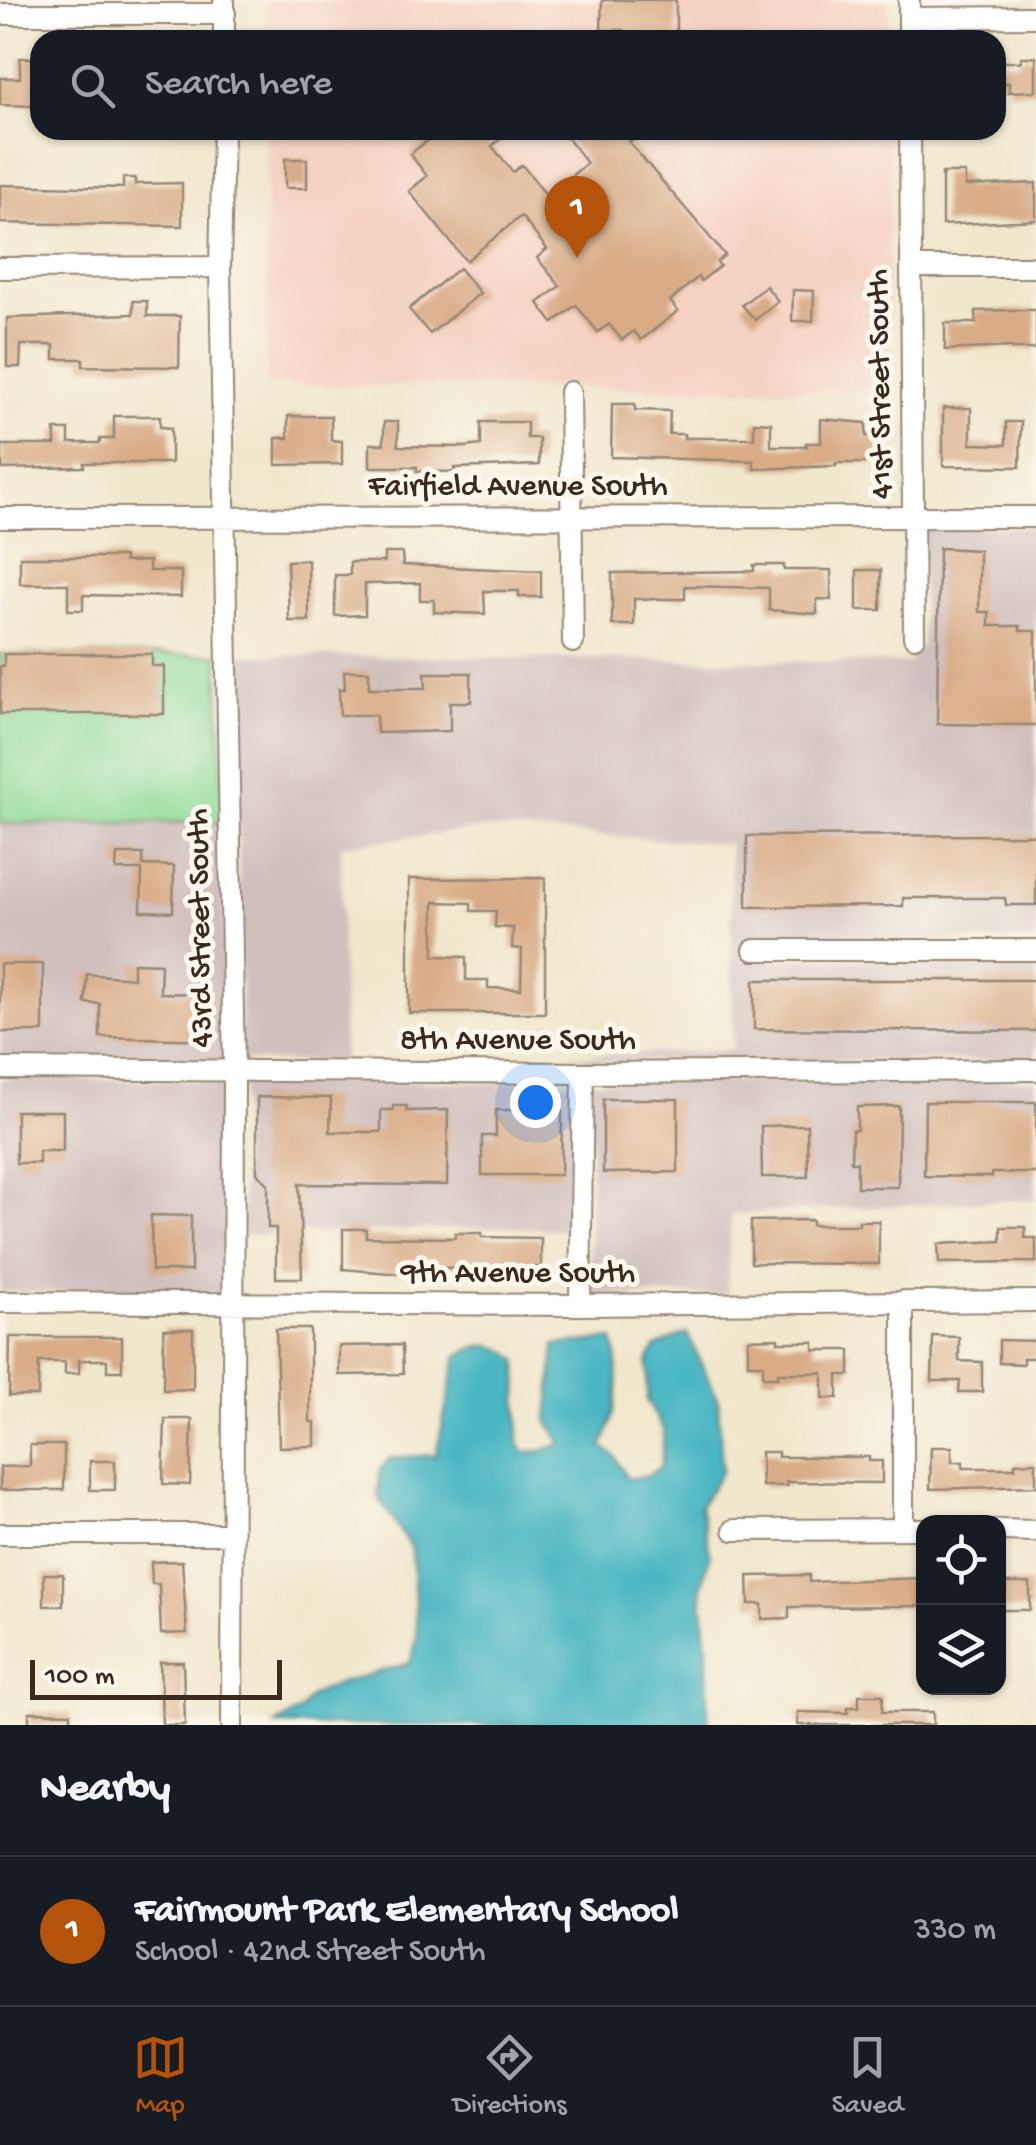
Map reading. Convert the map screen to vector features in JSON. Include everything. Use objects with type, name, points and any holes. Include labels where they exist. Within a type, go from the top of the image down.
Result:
[{"type":"street","points":[[0,14],[224,7]]},
{"type":"street","points":[[909,9],[1036,17]]},
{"type":"street","name":"43rd Street South","points":[[222,140],[220,267],[234,1071],[232,1725]]},
{"type":"street","name":"41st Street South","points":[[910,140],[914,638]]},
{"type":"street","points":[[0,268],[220,267]]},
{"type":"street","points":[[911,267],[1036,267]]},
{"type":"street","points":[[570,392],[572,642]]},
{"type":"street","name":"Fairfield Avenue South","points":[[0,518],[1036,518]]},
{"type":"street","points":[[754,950],[1036,950]]},
{"type":"street","name":"8th Avenue South","points":[[0,1069],[1036,1070]]},
{"type":"street","points":[[580,1305],[583,1072]]},
{"type":"street","name":"9th Avenue South","points":[[0,1302],[580,1305],[1036,1301]]},
{"type":"street","points":[[734,1530],[913,1529],[903,1302]]},
{"type":"street","points":[[1006,1530],[1036,1531]]},
{"type":"street","points":[[0,1534],[232,1534]]},
{"type":"shaded area","points":[[266,0],[888,0],[888,30],[266,30]]},
{"type":"shaded area","points":[[266,140],[889,140],[889,390],[266,385]]},
{"type":"shaded area","points":[[923,527],[1036,527],[1036,940],[746,940],[745,959],[1036,960],[1036,1060],[417,1062],[733,1050],[730,844],[487,828],[341,845],[343,1062],[242,1061],[236,655],[910,663],[911,647],[922,647]]},
{"type":"shaded area","points":[[223,822],[225,1061],[0,1059],[0,824]]},
{"type":"shaded area","points":[[0,1079],[225,1081],[225,1293],[0,1292]]},
{"type":"shaded area","points":[[1036,1080],[1036,1199],[731,1214],[727,1294],[589,1296],[592,1082]]},
{"type":"shaded area","points":[[242,1081],[574,1082],[573,1230],[502,1227],[243,1235]]},
{"type":"green space","points":[[0,654],[218,655],[223,822],[0,824]]},
{"type":"water","points":[[687,1333],[718,1400],[722,1471],[700,1506],[710,1554],[701,1588],[708,1725],[275,1725],[301,1710],[311,1696],[337,1684],[410,1663],[417,1639],[412,1550],[378,1496],[380,1470],[390,1458],[436,1455],[457,1356],[489,1346],[518,1360],[519,1442],[524,1452],[541,1451],[562,1444],[548,1421],[555,1345],[613,1339],[617,1394],[602,1446],[614,1455],[627,1479],[648,1476],[661,1466],[664,1431],[647,1401],[648,1361],[656,1347]]},
{"type":"building","points":[[602,0],[676,0],[676,30],[601,30]]},
{"type":"building","points":[[1021,57],[1036,57],[1036,91],[1009,92],[1006,62],[1021,62]]},
{"type":"building","points":[[20,58],[30,58],[30,106],[0,105],[0,78],[20,78]]},
{"type":"building","points":[[428,140],[500,140],[492,146],[513,172],[522,165],[547,196],[587,163],[569,140],[632,140],[629,142],[725,255],[717,262],[720,266],[701,281],[698,277],[670,301],[678,311],[641,340],[634,331],[622,340],[609,324],[598,332],[576,305],[553,323],[538,303],[560,286],[537,258],[547,249],[521,216],[466,261],[409,191],[427,176],[410,154]]},
{"type":"building","points":[[285,159],[307,159],[307,188],[285,188]]},
{"type":"building","points":[[942,173],[965,173],[965,186],[1036,183],[1036,220],[942,225]]},
{"type":"building","points":[[123,178],[135,178],[135,184],[182,183],[182,226],[0,223],[0,185],[123,188]]},
{"type":"building","points":[[459,268],[480,293],[430,334],[409,309]]},
{"type":"building","points":[[766,286],[778,301],[755,320],[742,305]]},
{"type":"building","points":[[793,290],[814,291],[813,321],[792,321]]},
{"type":"building","points":[[133,301],[147,301],[147,316],[180,316],[179,367],[83,366],[83,359],[54,359],[54,345],[21,345],[20,367],[7,367],[7,318],[133,314]]},
{"type":"building","points":[[1036,310],[1036,349],[945,350],[945,323],[976,323],[976,311]]},
{"type":"building","points":[[612,404],[635,404],[635,410],[670,411],[669,434],[684,434],[684,438],[754,438],[754,422],[771,423],[771,446],[821,443],[821,419],[866,423],[866,436],[879,436],[879,463],[754,469],[754,461],[611,457]]},
{"type":"building","points":[[943,408],[971,408],[971,444],[1006,445],[1006,422],[1021,422],[1020,467],[943,466]]},
{"type":"building","points":[[114,416],[160,416],[160,427],[171,428],[171,463],[84,463],[84,467],[2,469],[2,445],[55,445],[55,430],[69,430],[69,443],[100,443],[100,439],[114,439]]},
{"type":"building","points":[[288,416],[331,416],[331,440],[342,441],[342,464],[276,465],[276,438],[288,438]]},
{"type":"building","points":[[384,422],[398,422],[398,446],[466,447],[481,445],[481,422],[527,422],[527,438],[539,438],[539,465],[455,468],[455,472],[370,467],[370,444],[384,444]]},
{"type":"building","points":[[939,548],[979,550],[979,612],[989,612],[989,626],[1020,626],[1020,631],[1036,631],[1036,725],[937,724]]},
{"type":"building","points":[[384,553],[402,553],[403,565],[541,571],[541,597],[519,597],[519,591],[484,591],[485,614],[434,612],[434,600],[420,600],[420,583],[365,584],[365,615],[335,616],[335,575],[350,575],[350,562],[384,562]]},
{"type":"building","points":[[20,557],[124,557],[124,562],[149,561],[149,571],[181,571],[181,597],[83,595],[83,610],[68,610],[68,584],[20,584]]},
{"type":"building","points":[[308,560],[309,621],[289,621],[287,561]]},
{"type":"building","points":[[754,565],[784,565],[784,570],[831,570],[831,600],[817,599],[817,614],[769,610],[769,588],[685,586],[685,599],[634,599],[634,625],[612,625],[612,573],[754,571]]},
{"type":"building","points":[[857,570],[881,570],[881,610],[857,610]]},
{"type":"building","points":[[4,654],[152,654],[152,666],[164,666],[164,714],[0,714],[0,666],[4,666]]},
{"type":"building","points":[[344,671],[369,671],[369,688],[426,688],[425,673],[471,673],[471,702],[450,702],[450,731],[377,733],[376,715],[340,715],[339,689],[345,689]]},
{"type":"building","points":[[1036,835],[1036,905],[1006,905],[1005,898],[903,898],[903,906],[747,907],[747,836]]},
{"type":"building","points":[[117,854],[143,854],[143,865],[174,866],[173,912],[141,911],[142,870],[116,870]]},
{"type":"building","points":[[545,878],[545,1013],[409,1013],[409,879]],"holes":[[[434,902],[471,903],[471,911],[496,911],[495,927],[513,928],[512,948],[522,949],[521,989],[488,988],[488,980],[466,980],[466,957],[434,956]]]},
{"type":"building","points":[[133,963],[161,964],[160,993],[211,994],[211,1040],[100,1037],[100,1004],[85,1003],[87,974],[133,978]]},
{"type":"building","points":[[0,964],[43,964],[43,1032],[0,1032]]},
{"type":"building","points":[[754,980],[1036,980],[1036,1031],[754,1029]]},
{"type":"building","points":[[257,1097],[331,1098],[330,1132],[381,1132],[381,1110],[393,1110],[393,1106],[407,1106],[406,1111],[448,1110],[447,1185],[299,1184],[302,1278],[276,1278],[276,1228],[268,1228],[268,1184],[257,1173]]},
{"type":"building","points":[[603,1099],[678,1099],[678,1172],[603,1173]]},
{"type":"building","points":[[925,1102],[1036,1102],[1036,1173],[924,1176]]},
{"type":"building","points":[[899,1106],[898,1187],[857,1187],[857,1162],[851,1162],[857,1107]]},
{"type":"building","points":[[496,1110],[562,1110],[561,1175],[482,1175],[482,1136],[496,1136]]},
{"type":"building","points":[[16,1111],[63,1111],[63,1151],[39,1151],[39,1163],[16,1163]]},
{"type":"building","points":[[807,1125],[808,1177],[762,1177],[761,1126]]},
{"type":"building","points":[[151,1215],[191,1216],[191,1271],[152,1271]]},
{"type":"building","points":[[812,1220],[812,1225],[879,1221],[879,1264],[751,1263],[751,1221]]},
{"type":"building","points":[[1001,1227],[1025,1227],[1025,1238],[1036,1238],[1036,1262],[939,1263],[938,1244],[1001,1241]]},
{"type":"building","points":[[343,1229],[366,1229],[366,1237],[455,1238],[455,1233],[482,1233],[482,1237],[541,1238],[541,1267],[401,1268],[401,1274],[343,1269]]},
{"type":"building","points":[[164,1329],[193,1329],[193,1389],[163,1390]]},
{"type":"building","points":[[276,1329],[310,1329],[310,1422],[315,1422],[315,1446],[279,1447]]},
{"type":"building","points":[[933,1336],[959,1337],[959,1361],[982,1362],[982,1392],[959,1392],[960,1381],[932,1381]]},
{"type":"building","points":[[10,1337],[122,1337],[122,1371],[107,1371],[107,1360],[79,1360],[79,1373],[65,1374],[65,1362],[39,1362],[38,1396],[9,1396]]},
{"type":"building","points":[[778,1338],[778,1342],[814,1342],[814,1350],[850,1350],[850,1375],[838,1375],[838,1398],[823,1398],[823,1373],[763,1377],[763,1364],[748,1364],[748,1339]]},
{"type":"building","points":[[999,1340],[1036,1341],[1036,1358],[1023,1358],[1023,1364],[999,1363]]},
{"type":"building","points":[[402,1345],[403,1374],[339,1375],[339,1346]]},
{"type":"building","points":[[165,1419],[192,1419],[190,1485],[163,1484]]},
{"type":"building","points":[[30,1445],[64,1445],[64,1490],[0,1490],[0,1467],[30,1466]]},
{"type":"building","points":[[931,1447],[952,1447],[952,1462],[963,1462],[963,1468],[1015,1468],[1015,1463],[1036,1462],[1036,1486],[930,1489]]},
{"type":"building","points":[[761,1452],[778,1452],[778,1457],[869,1457],[869,1461],[882,1461],[882,1483],[786,1482],[787,1486],[762,1486]]},
{"type":"building","points":[[90,1461],[115,1461],[115,1490],[90,1490]]},
{"type":"building","points":[[182,1561],[187,1633],[161,1634],[159,1584],[152,1584],[151,1562]]},
{"type":"building","points":[[44,1574],[63,1574],[63,1606],[44,1606]]},
{"type":"building","points":[[809,1575],[809,1582],[916,1578],[916,1606],[789,1607],[789,1618],[762,1619],[762,1604],[749,1604],[748,1576]]},
{"type":"building","points":[[1006,1583],[1030,1583],[1030,1610],[1006,1610]]},
{"type":"building","points":[[160,1662],[183,1662],[185,1725],[162,1725]]},
{"type":"building","points":[[859,1695],[883,1695],[882,1712],[933,1712],[933,1725],[798,1725],[798,1712],[848,1713],[848,1707],[859,1707]]},
{"type":"building","points":[[29,1712],[71,1713],[71,1725],[29,1725]]},
{"type":"place","name":"Fairmount Park Elementary School","points":[[577,258]]}]
